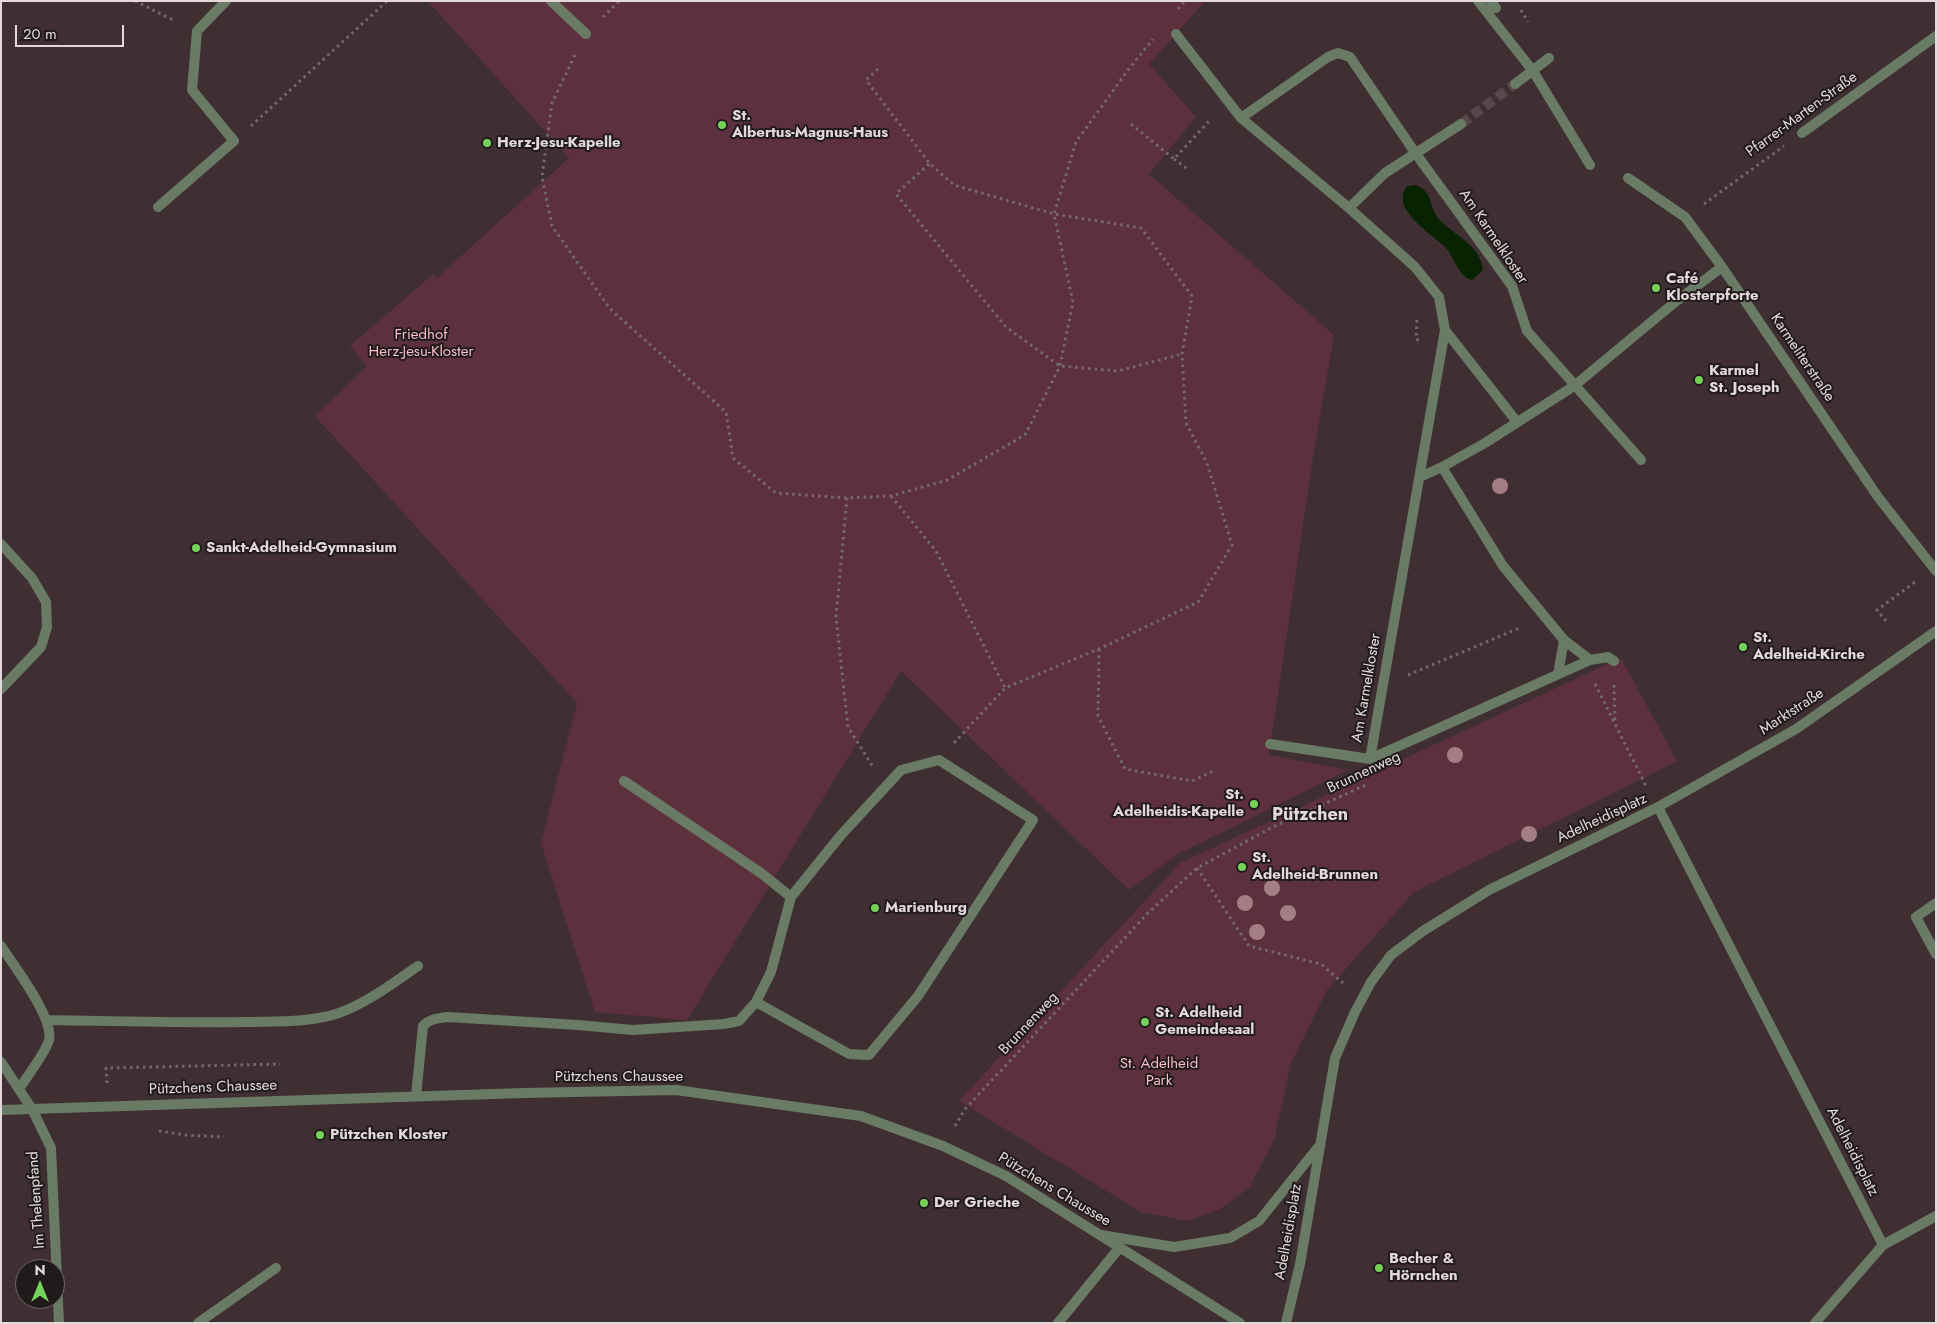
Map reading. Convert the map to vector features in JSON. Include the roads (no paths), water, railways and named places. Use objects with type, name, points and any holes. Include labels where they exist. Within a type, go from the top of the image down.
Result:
[{"type":"street","points":[[158,207],[234,141],[192,90],[197,31],[226,1]]},
{"type":"street","points":[[550,1],[586,34]]},
{"type":"street","points":[[1478,1],[1495,11],[1590,165]]},
{"type":"street","name":"Am Karmelkloster","points":[[1176,34],[1242,118],[1349,208],[1415,267],[1439,297],[1445,330],[1370,759]]},
{"type":"street","name":"Pfarrer-Marten-Straße","points":[[1802,133],[1936,36]]},
{"type":"street","name":"Am Karmelkloster","points":[[1242,118],[1328,56],[1338,53],[1350,57],[1416,154],[1512,286],[1527,331],[1641,460]]},
{"type":"street","points":[[1515,84],[1549,58]]},
{"type":"street","points":[[1349,208],[1385,173],[1461,124]]},
{"type":"street","name":"Karmeliterstraße","points":[[1628,178],[1685,217],[1722,267],[1878,497],[1935,570]]},
{"type":"street","points":[[1420,476],[1442,467],[1485,443],[1574,386],[1674,303],[1722,267]]},
{"type":"street","name":"Am Karmelkloster","points":[[1445,330],[1518,422]]},
{"type":"street","points":[[1442,467],[1503,566],[1564,640],[1590,660]]},
{"type":"street","points":[[1,544],[32,578],[46,602],[47,627],[41,647],[1,689]]},
{"type":"street","name":"Marktstraße","points":[[1658,808],[1796,729],[1936,631]]},
{"type":"street","points":[[1558,674],[1564,640]]},
{"type":"street","name":"Am Karmelkloster","points":[[1370,759],[1590,660],[1608,657],[1614,661]]},
{"type":"street","points":[[1270,744],[1370,759]]},
{"type":"street","points":[[416,1096],[422,1026],[429,1020],[448,1017],[633,1030],[724,1024],[739,1021],[756,1002],[772,972],[791,897],[841,835],[900,770],[939,760],[1033,820],[918,996],[869,1055],[849,1054],[756,1002]]},
{"type":"street","points":[[624,781],[761,873],[791,897]]},
{"type":"street","name":"Adelheidisplatz","points":[[1286,1323],[1300,1264],[1335,1058],[1371,982],[1392,956],[1423,931],[1489,890],[1658,808],[1883,1246]]},
{"type":"street","points":[[1936,903],[1916,917],[1936,954]]},
{"type":"street","points":[[1,946],[43,1011],[50,1032],[49,1042],[19,1089]]},
{"type":"street","points":[[46,1020],[209,1022],[284,1021],[314,1018],[339,1013],[378,993],[418,966]]},
{"type":"street","name":"Im Thelenpfand","points":[[1,1062],[32,1109],[52,1148],[59,1323]]},
{"type":"street","name":"Pützchens Chaussee","points":[[1,1110],[416,1096],[676,1090],[861,1116],[942,1146],[1006,1176],[1240,1323]]},
{"type":"street","name":"Adelheidisplatz","points":[[1101,1235],[1174,1247],[1230,1238],[1259,1221],[1320,1146]]},
{"type":"street","points":[[1815,1323],[1883,1246],[1936,1216]]},
{"type":"street","points":[[1058,1323],[1120,1247]]},
{"type":"street","points":[[198,1323],[276,1268]]},
{"type":"tunnel","points":[[1461,124],[1515,84]]},
{"type":"place","name":"St. Albertus-Magnus-Haus","points":[[722,125]]},
{"type":"place","name":"Herz-Jesu-Kapelle","points":[[487,143]]},
{"type":"place","name":"Café Klosterpforte","points":[[1656,288]]},
{"type":"place","name":"Karmel St. Joseph","points":[[1699,380]]},
{"type":"place","name":"Sankt-Adelheid-Gymnasium","points":[[196,548]]},
{"type":"place","name":"St. Adelheid-Kirche","points":[[1743,647]]},
{"type":"place","name":"St. Adelheidis-Kapelle","points":[[1254,804]]},
{"type":"place","name":"St. Adelheid-Brunnen","points":[[1242,867]]},
{"type":"place","name":"Marienburg","points":[[875,908]]},
{"type":"place","name":"St. Adelheid Gemeindesaal","points":[[1145,1022]]},
{"type":"place","name":"Pützchen Kloster","points":[[320,1135]]},
{"type":"place","name":"Der Grieche","points":[[924,1203]]},
{"type":"place","name":"Becher & Hörnchen","points":[[1379,1268]]},
{"type":"district","name":"Pützchen","points":[[1310,816]]},
{"type":"park label","name":"Friedhof Herz-Jesu-Kloster","points":[[421,344]]},
{"type":"park label","name":"St. Adelheid Park","points":[[1159,1072]]}]
